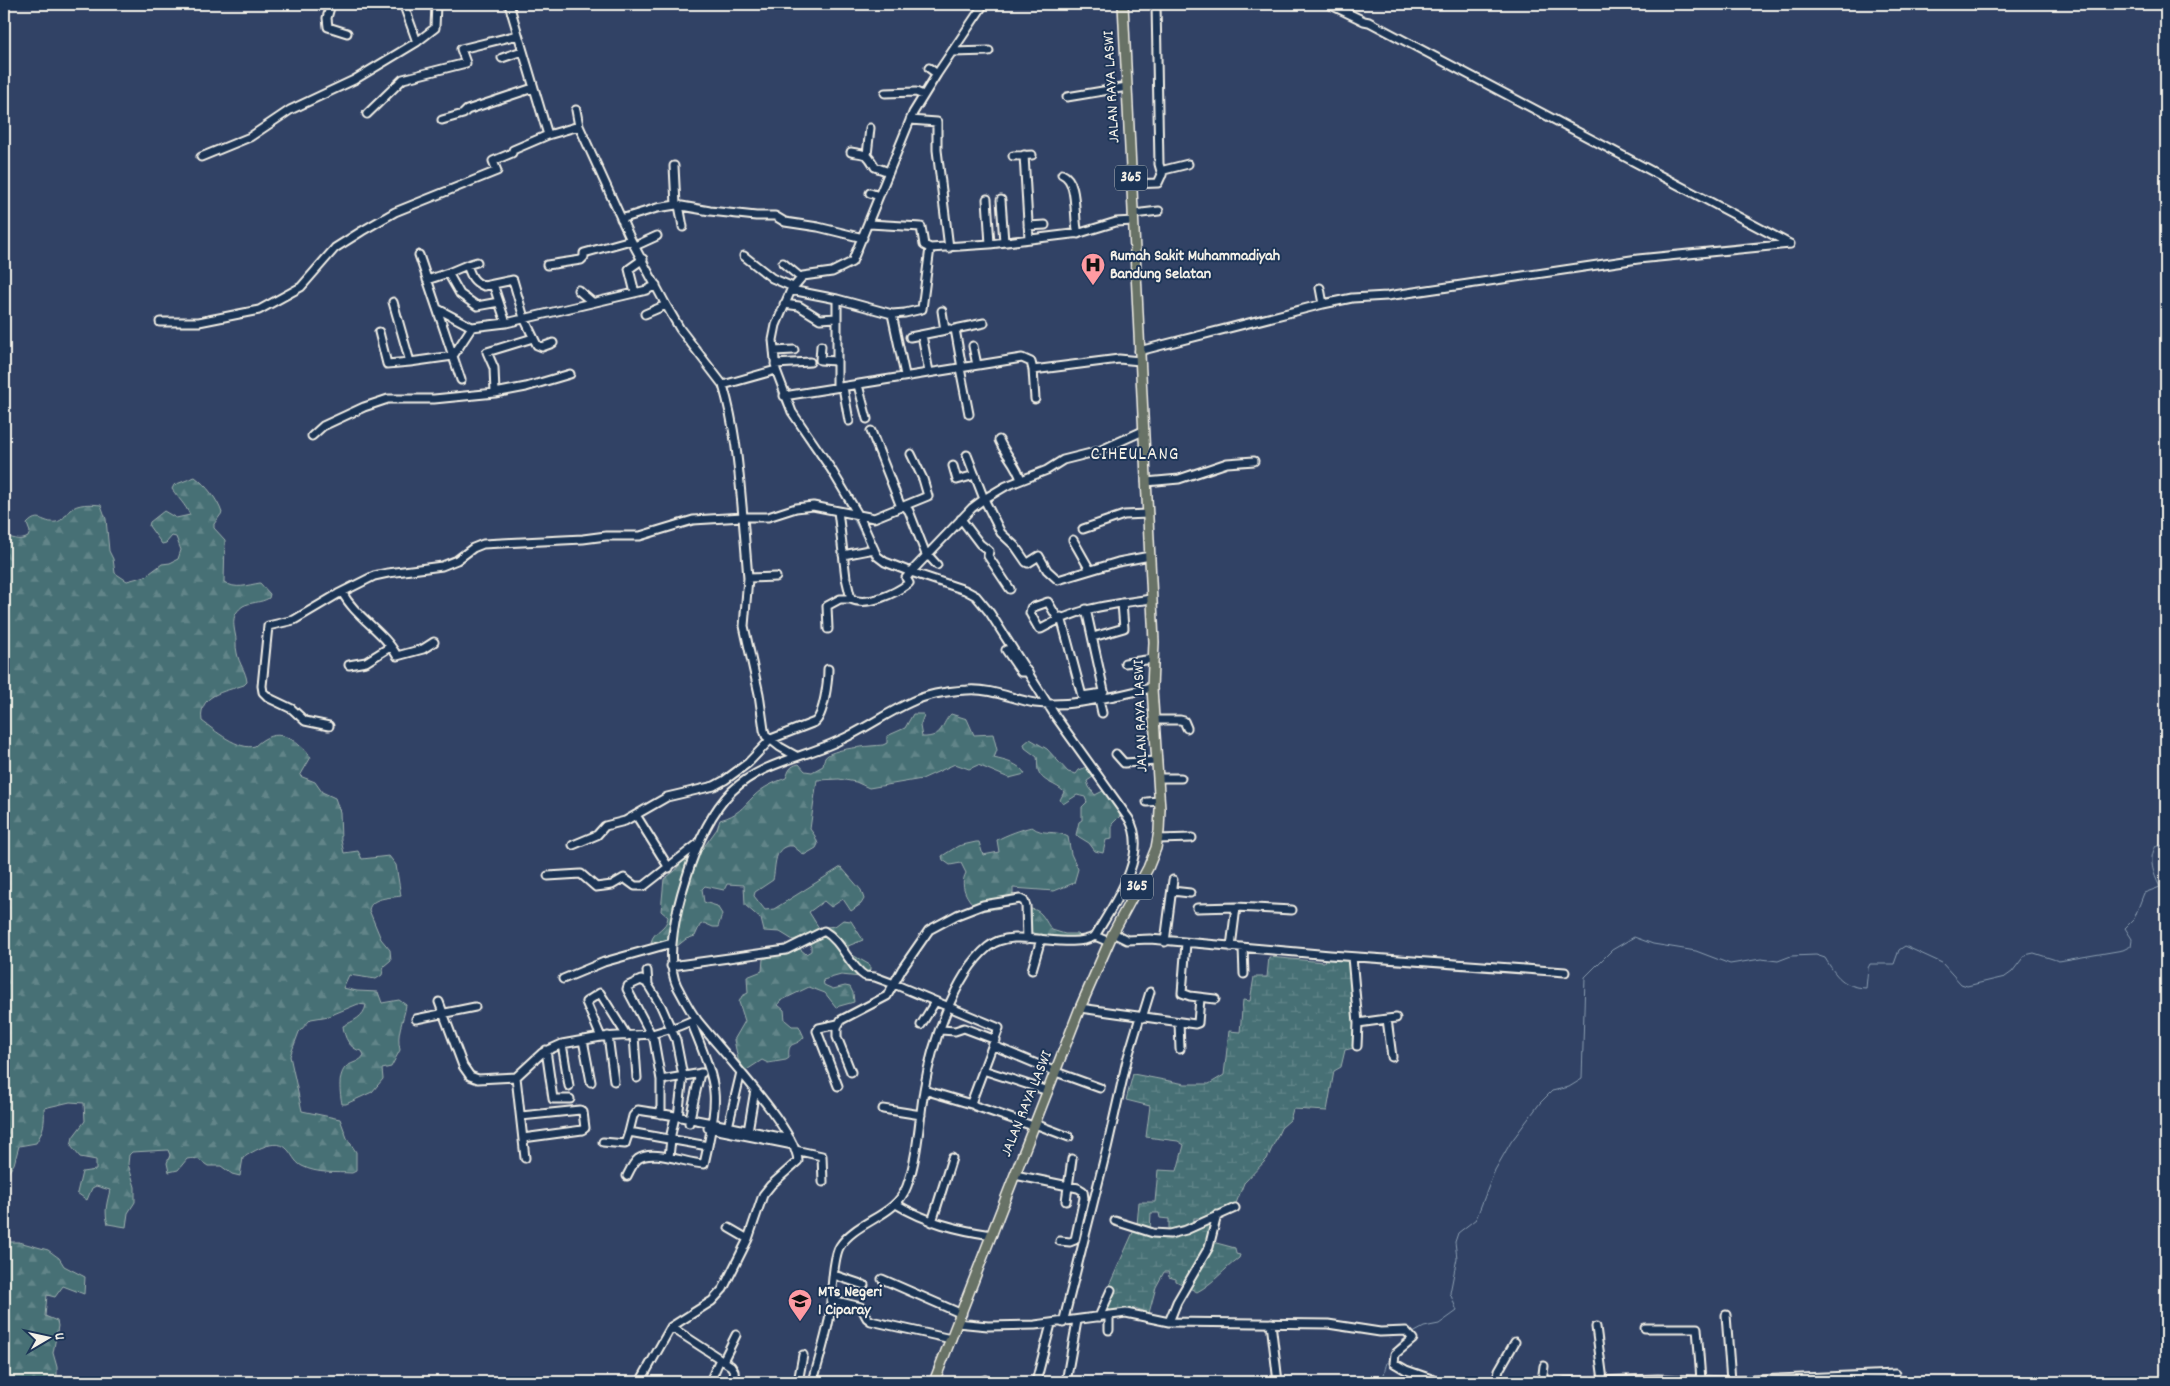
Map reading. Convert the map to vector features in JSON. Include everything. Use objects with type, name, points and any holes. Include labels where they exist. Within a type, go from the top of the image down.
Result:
[{"type":"main road","name":"JALAN RAYA LASWI","points":[[934,1382],[1080,1008],[1113,933],[1153,858],[1158,839],[1159,801],[1152,688],[1150,556],[1123,4]]},
{"type":"street","points":[[331,4],[327,18],[328,27],[347,33]]},
{"type":"street","points":[[406,4],[404,6],[417,42]]},
{"type":"street","points":[[200,157],[250,137],[290,110],[354,80],[417,42],[435,28],[436,4]]},
{"type":"street","points":[[509,4],[548,134]]},
{"type":"street","points":[[984,4],[921,94],[889,172],[876,195],[869,224],[860,237],[852,262],[832,272],[808,275],[801,278],[791,287],[776,325],[773,340],[774,369],[792,412],[823,455],[871,550],[880,559],[909,574],[976,596],[1020,664]]},
{"type":"street","points":[[1156,4],[1159,164],[1162,175]]},
{"type":"street","points":[[1033,370],[1140,355],[1322,304],[1352,298],[1388,296],[1638,259],[1790,244],[1386,31],[1329,4]]},
{"type":"street","points":[[367,114],[403,79],[466,64],[461,49],[518,35]]},
{"type":"street","points":[[502,58],[522,51]]},
{"type":"street","points":[[952,52],[989,51]]},
{"type":"street","points":[[929,68],[936,74]]},
{"type":"street","points":[[1067,97],[1127,87]]},
{"type":"street","points":[[442,120],[533,88]]},
{"type":"street","points":[[885,93],[921,94]]},
{"type":"street","points":[[576,110],[579,126],[621,219],[666,305],[680,329],[723,385],[730,407],[738,453],[748,578],[744,626],[745,640],[758,688],[766,736],[785,751],[796,756]]},
{"type":"street","points":[[910,120],[937,122],[937,150],[949,248]]},
{"type":"street","points":[[160,322],[199,322],[249,313],[264,308],[301,287],[337,246],[395,212],[497,171],[493,161],[512,153],[513,150],[548,134],[579,126]]},
{"type":"street","points":[[868,155],[870,128]]},
{"type":"street","points":[[851,152],[872,157],[875,167],[889,172]]},
{"type":"street","points":[[1013,156],[1028,155],[1029,239]]},
{"type":"street","points":[[1131,184],[1158,183],[1166,169],[1188,164]]},
{"type":"street","points":[[674,166],[678,205],[683,227]]},
{"type":"street","points":[[1062,174],[1072,183],[1078,234]]},
{"type":"street","points":[[987,199],[990,244]]},
{"type":"street","points":[[1001,200],[1004,242]]},
{"type":"street","points":[[621,219],[657,208],[678,205],[729,213],[775,216],[785,222],[818,227],[860,237]]},
{"type":"street","points":[[869,224],[921,227],[924,245],[930,248],[949,248],[1078,234],[1133,217],[1159,212]]},
{"type":"street","points":[[1028,226],[1044,225]]},
{"type":"street","points":[[547,265],[581,260],[584,257],[584,253],[657,236]]},
{"type":"street","points":[[744,256],[772,278],[791,287],[892,314],[922,309],[930,248]]},
{"type":"street","points":[[419,255],[461,380]]},
{"type":"street","points":[[635,293],[629,269],[643,260]]},
{"type":"street","points":[[427,280],[477,262]]},
{"type":"street","points":[[782,263],[801,278]]},
{"type":"street","points":[[467,265],[475,282],[484,286],[513,281],[524,318],[537,345],[542,346],[553,343]]},
{"type":"street","points":[[448,273],[457,291],[477,306],[499,302]]},
{"type":"street","points":[[493,284],[506,323]]},
{"type":"street","points":[[438,309],[472,327],[506,323],[647,290],[656,285]]},
{"type":"street","points":[[1320,288],[1322,304]]},
{"type":"street","points":[[578,290],[592,302]]},
{"type":"street","points":[[837,299],[836,361],[840,387],[849,421]]},
{"type":"street","points":[[393,302],[410,362]]},
{"type":"street","points":[[784,304],[799,306],[819,321],[836,318]]},
{"type":"street","points":[[645,314],[666,305]]},
{"type":"street","points":[[942,311],[946,330]]},
{"type":"street","points":[[892,314],[905,375]]},
{"type":"street","points":[[910,337],[984,323]]},
{"type":"street","points":[[379,332],[387,364],[453,356],[472,327]]},
{"type":"street","points":[[955,329],[969,414]]},
{"type":"street","points":[[922,335],[930,372]]},
{"type":"street","points":[[495,393],[494,368],[487,352],[533,338]]},
{"type":"street","points":[[821,346],[820,360],[836,361]]},
{"type":"street","points":[[973,346],[977,365]]},
{"type":"street","points":[[774,352],[794,350]]},
{"type":"street","points":[[784,396],[858,386],[905,375],[1022,358],[1031,362],[1035,399]]},
{"type":"street","points":[[723,385],[774,369],[810,362]]},
{"type":"street","points":[[312,436],[323,426],[388,399],[434,399],[495,393],[526,388],[570,374]]},
{"type":"street","points":[[858,386],[867,419]]},
{"type":"street","points":[[828,629],[827,606],[840,599],[851,598],[863,602],[894,594],[909,583],[909,574],[961,519],[984,499],[1021,480],[1047,470],[1063,460],[1099,451],[1143,430]]},
{"type":"street","points":[[871,431],[903,506],[909,510],[928,556],[937,565]]},
{"type":"street","points":[[999,440],[1018,470],[1021,480]]},
{"type":"street","points":[[329,726],[309,723],[292,709],[269,698],[262,689],[268,626],[296,619],[374,576],[442,566],[457,560],[472,548],[483,544],[583,539],[606,536],[640,536],[687,521],[768,517],[805,506],[874,518],[928,495],[924,480],[911,454]]},
{"type":"street","points":[[967,455],[984,499],[1001,533],[1015,546],[1026,562],[1028,563],[1039,556],[1048,570],[1058,580],[1090,570],[1150,556]]},
{"type":"street","points":[[1146,482],[1179,479],[1227,463],[1254,461]]},
{"type":"street","points":[[953,466],[957,480],[975,475]]},
{"type":"street","points":[[838,511],[846,578],[851,598]]},
{"type":"street","points":[[1083,529],[1124,515],[1148,514]]},
{"type":"street","points":[[961,519],[980,544],[988,550],[988,556],[1010,589]]},
{"type":"street","points":[[1073,540],[1090,570]]},
{"type":"street","points":[[843,555],[871,550]]},
{"type":"street","points":[[748,578],[776,577]]},
{"type":"street","points":[[342,592],[349,602],[378,631],[397,657],[423,649],[434,642]]},
{"type":"street","points":[[1086,609],[1104,691],[1103,693],[1084,697],[1082,696],[1059,618],[1086,609],[1151,599]]},
{"type":"street","points":[[1093,636],[1124,628],[1122,603]]},
{"type":"street","points":[[349,665],[366,662],[390,646]]},
{"type":"street","points":[[813,1382],[832,1300],[837,1253],[842,1243],[896,1204],[903,1196],[909,1179],[924,1090],[940,1030],[961,981],[986,948],[1001,941],[1041,939],[1083,941],[1095,936],[1134,860],[1136,836],[1126,815],[1042,703],[1028,672],[1006,650]]},
{"type":"street","points":[[1125,663],[1153,660]]},
{"type":"street","points":[[573,845],[597,835],[605,826],[614,825],[636,815],[667,797],[714,786],[748,763],[770,739],[818,719],[828,680],[828,669]]},
{"type":"street","points":[[627,1176],[639,1158],[650,1156],[668,1157],[704,1164],[712,1126],[714,1092],[694,1019],[677,986],[671,966],[672,942],[684,885],[701,841],[718,809],[733,790],[754,775],[796,756],[841,740],[911,702],[930,696],[972,690],[1042,703],[1099,699],[1152,688]]},
{"type":"street","points":[[1099,699],[1102,713]]},
{"type":"street","points":[[1155,720],[1180,720],[1184,721],[1187,728]]},
{"type":"street","points":[[1116,754],[1121,762],[1124,763],[1157,761]]},
{"type":"street","points":[[1158,778],[1181,778]]},
{"type":"street","points":[[1147,802],[1159,801]]},
{"type":"street","points":[[636,815],[669,868]]},
{"type":"street","points":[[1158,839],[1192,838]]},
{"type":"street","points":[[548,876],[581,874],[598,887],[612,885],[625,878],[635,886],[640,886],[648,884],[701,841]]},
{"type":"street","points":[[1165,942],[1173,880]]},
{"type":"street","points":[[1172,891],[1190,893]]},
{"type":"street","points":[[838,1086],[817,1031],[819,1028],[838,1024],[846,1016],[885,998],[929,930],[957,915],[983,905],[1017,899],[1022,900],[1026,906],[1027,939]]},
{"type":"street","points":[[1197,908],[1236,907],[1292,910]]},
{"type":"street","points":[[1231,947],[1236,907]]},
{"type":"street","points":[[671,966],[786,950],[824,931],[839,943],[862,974],[894,984],[999,1028],[971,1104]]},
{"type":"street","points":[[1113,933],[1127,940],[1150,939],[1165,942],[1352,957],[1565,972]]},
{"type":"street","points":[[1095,936],[1109,942]]},
{"type":"street","points":[[1032,970],[1041,939]]},
{"type":"street","points":[[562,979],[604,962],[672,942]]},
{"type":"street","points":[[1186,943],[1182,993],[1200,998],[1215,999]]},
{"type":"street","points":[[1244,948],[1244,974]]},
{"type":"street","points":[[1352,957],[1358,1023],[1357,1046]]},
{"type":"street","points":[[647,971],[648,985]]},
{"type":"street","points":[[661,1114],[661,1080],[652,1034],[627,989],[628,986],[642,980],[648,985],[672,1028],[683,1076],[668,1157]]},
{"type":"street","points":[[1063,1323],[1127,1060],[1150,992]]},
{"type":"street","points":[[614,1081],[604,1036],[586,1002],[600,993],[630,1036],[637,1078]]},
{"type":"street","points":[[1080,1008],[1141,1018],[1198,1024],[1200,998]]},
{"type":"street","points":[[439,1002],[460,1059],[470,1076],[481,1079],[516,1077],[546,1050],[562,1044],[604,1036],[652,1034],[694,1019]]},
{"type":"street","points":[[921,1025],[935,1002]]},
{"type":"street","points":[[416,1019],[474,1007]]},
{"type":"street","points":[[1358,1023],[1396,1018]]},
{"type":"street","points":[[640,1382],[671,1327],[717,1296],[730,1277],[748,1239],[763,1195],[771,1185],[797,1162],[793,1144],[755,1090],[694,1019]]},
{"type":"street","points":[[1388,1019],[1392,1057]]},
{"type":"street","points":[[1179,1022],[1180,1049]]},
{"type":"street","points":[[838,1024],[837,1037],[851,1072]]},
{"type":"street","points":[[940,1030],[955,1031],[964,1028],[1056,1072],[1100,1088]]},
{"type":"street","points":[[583,1040],[591,1082]]},
{"type":"street","points":[[562,1044],[570,1086]]},
{"type":"street","points":[[546,1050],[553,1098],[570,1099]]},
{"type":"street","points":[[983,1070],[1048,1091]]},
{"type":"street","points":[[661,1080],[709,1072]]},
{"type":"street","points":[[728,1127],[741,1072]]},
{"type":"street","points":[[689,1121],[700,1073]]},
{"type":"street","points":[[516,1077],[525,1158]]},
{"type":"street","points":[[748,1131],[755,1090]]},
{"type":"street","points":[[924,1090],[1069,1136]]},
{"type":"street","points":[[883,1109],[921,1115]]},
{"type":"street","points":[[521,1116],[580,1110],[583,1112],[585,1125],[583,1130],[523,1138]]},
{"type":"street","points":[[635,1112],[638,1110],[676,1119]]},
{"type":"street","points":[[635,1112],[689,1121],[793,1144]]},
{"type":"street","points":[[604,1142],[625,1144],[635,1112]]},
{"type":"street","points":[[712,1126],[748,1131],[793,1144],[821,1155],[824,1163],[823,1182]]},
{"type":"street","points":[[629,1132],[708,1146]]},
{"type":"street","points":[[932,1222],[952,1158]]},
{"type":"street","points":[[1066,1201],[1072,1159]]},
{"type":"street","points":[[1015,1174],[1082,1190],[1084,1196],[1075,1240],[1070,1242],[1060,1240]]},
{"type":"street","points":[[896,1204],[932,1222],[959,1230],[992,1235]]},
{"type":"street","points":[[1115,1221],[1153,1233],[1168,1234],[1186,1230],[1235,1208]]},
{"type":"street","points":[[1169,1322],[1177,1302],[1209,1247],[1217,1215]]},
{"type":"street","points":[[729,1228],[748,1239]]},
{"type":"street","points":[[834,1275],[864,1285]]},
{"type":"street","points":[[882,1279],[962,1314]]},
{"type":"street","points":[[1099,1317],[1110,1290]]},
{"type":"street","points":[[832,1300],[861,1306],[867,1318],[871,1321],[951,1339]]},
{"type":"street","points":[[957,1323],[988,1326],[1050,1324],[1109,1315],[1136,1314],[1169,1322],[1339,1324],[1380,1332],[1406,1331],[1411,1336],[1411,1341],[1395,1354],[1394,1363],[1406,1370],[1440,1382]]},
{"type":"street","points":[[1109,1315],[1110,1330]]},
{"type":"street","points":[[1726,1315],[1731,1381]]},
{"type":"street","points":[[1066,1382],[1077,1321]]},
{"type":"street","points":[[1271,1323],[1278,1382]]},
{"type":"street","points":[[1036,1382],[1050,1324]]},
{"type":"street","points":[[671,1327],[733,1368],[735,1382]]},
{"type":"street","points":[[1596,1327],[1603,1380]]},
{"type":"street","points":[[1646,1328],[1697,1328],[1697,1381]]},
{"type":"street","points":[[710,1382],[736,1335]]},
{"type":"street","points":[[1496,1382],[1499,1370],[1515,1342]]},
{"type":"street","points":[[798,1382],[803,1355]]},
{"type":"street","points":[[1542,1382],[1544,1366]]},
{"type":"street","points":[[1566,1382],[1603,1380],[1731,1381],[1895,1374]]},
{"type":"green space","points":[[195,477],[211,493],[222,513],[214,524],[214,528],[225,540],[224,582],[233,586],[260,583],[270,594],[266,600],[243,606],[234,618],[236,650],[247,682],[244,685],[221,692],[208,700],[202,712],[202,721],[234,743],[249,747],[255,746],[271,736],[278,735],[285,736],[298,744],[311,757],[300,776],[315,782],[322,792],[335,798],[340,812],[341,840],[344,853],[358,851],[362,859],[389,856],[396,865],[401,896],[377,900],[370,906],[369,910],[381,939],[390,950],[391,960],[384,966],[382,975],[376,979],[349,975],[343,988],[378,992],[382,1003],[399,1000],[406,1005],[399,1033],[400,1050],[391,1067],[382,1069],[383,1079],[372,1092],[346,1104],[342,1104],[341,1100],[340,1079],[347,1066],[358,1061],[364,1055],[362,1051],[354,1048],[348,1042],[343,1026],[360,1016],[366,1005],[358,1004],[329,1016],[311,1019],[299,1032],[290,1056],[302,1111],[340,1119],[347,1138],[356,1152],[356,1171],[352,1173],[308,1169],[297,1162],[286,1148],[276,1144],[252,1152],[243,1158],[240,1176],[232,1174],[221,1166],[208,1166],[194,1158],[187,1159],[178,1170],[169,1172],[167,1163],[170,1155],[168,1150],[132,1152],[129,1155],[128,1164],[135,1187],[135,1202],[128,1213],[126,1227],[108,1224],[106,1211],[110,1190],[96,1186],[92,1188],[87,1200],[77,1193],[82,1172],[96,1170],[96,1160],[80,1157],[71,1146],[73,1137],[85,1121],[84,1103],[70,1102],[44,1108],[43,1126],[36,1143],[19,1146],[14,1164],[8,1173],[4,1173],[4,1135],[7,1135],[4,1103],[4,535],[22,539],[28,537],[30,532],[27,524],[35,518],[56,522],[77,506],[101,505],[106,519],[109,551],[113,559],[115,573],[127,581],[146,576],[162,564],[178,559],[181,550],[176,537],[172,536],[166,543],[162,544],[149,526],[150,522],[164,511],[176,518],[190,515],[172,489],[174,485]]},
{"type":"green space","points":[[913,714],[924,715],[920,726],[922,737],[929,737],[938,733],[951,714],[967,719],[974,735],[993,734],[997,750],[994,758],[1007,761],[1019,767],[1025,774],[1009,778],[978,765],[969,769],[955,764],[922,779],[869,788],[856,782],[839,779],[817,780],[810,829],[818,844],[816,848],[804,855],[793,846],[787,846],[782,849],[777,857],[773,880],[755,892],[754,896],[765,910],[774,909],[841,867],[861,890],[864,899],[861,904],[851,911],[843,899],[831,907],[824,901],[809,912],[819,928],[835,926],[843,920],[851,921],[863,940],[848,946],[849,953],[870,965],[870,970],[861,977],[841,975],[823,980],[824,985],[833,989],[845,986],[850,987],[854,1002],[836,1007],[825,993],[809,987],[780,1001],[778,1005],[784,1010],[785,1020],[792,1026],[799,1026],[804,1037],[789,1048],[789,1058],[786,1060],[768,1063],[762,1060],[745,1071],[738,1059],[734,1040],[745,1021],[739,1002],[742,996],[748,993],[747,977],[762,971],[763,959],[800,949],[806,954],[811,951],[811,946],[804,936],[793,940],[780,932],[764,931],[761,919],[745,905],[744,885],[727,884],[724,890],[705,886],[702,889],[704,902],[717,906],[722,914],[718,927],[704,923],[700,925],[695,936],[686,939],[676,947],[663,942],[651,942],[668,917],[661,911],[664,879],[675,871],[686,856],[703,848],[717,829],[720,820],[743,808],[765,787],[786,778],[793,766],[799,764],[805,771],[812,772],[823,766],[825,758],[835,752],[852,748],[883,745],[887,743],[887,736],[905,728]]},
{"type":"green space","points":[[1030,739],[1047,749],[1068,772],[1076,774],[1079,770],[1087,767],[1093,777],[1087,781],[1089,787],[1095,795],[1103,791],[1118,809],[1120,816],[1112,824],[1112,839],[1106,840],[1103,853],[1095,851],[1089,843],[1076,835],[1079,822],[1082,820],[1082,807],[1087,802],[1085,797],[1077,795],[1063,804],[1060,800],[1064,792],[1043,778],[1038,770],[1037,757],[1025,748],[1024,744]]},
{"type":"green space","points":[[1032,827],[1036,830],[1058,833],[1068,837],[1071,854],[1078,869],[1074,883],[1054,891],[1013,888],[1013,900],[1002,902],[1000,908],[981,911],[972,904],[966,894],[963,884],[966,873],[961,863],[950,865],[943,860],[942,856],[958,846],[976,842],[979,842],[983,855],[999,852],[997,840],[1014,832]]},
{"type":"green space","points":[[1031,909],[1041,914],[1052,930],[1065,934],[1078,934],[1081,937],[1055,937],[1028,931],[1028,910]]},
{"type":"green space","points":[[1269,957],[1324,962],[1325,959],[1352,961],[1357,1020],[1354,1048],[1345,1050],[1341,1067],[1334,1071],[1327,1111],[1293,1109],[1290,1120],[1281,1128],[1267,1159],[1244,1183],[1235,1206],[1200,1221],[1200,1218],[1194,1218],[1194,1224],[1169,1232],[1169,1219],[1160,1218],[1159,1213],[1151,1213],[1150,1231],[1137,1225],[1139,1202],[1155,1202],[1158,1170],[1177,1171],[1184,1145],[1178,1141],[1146,1137],[1150,1106],[1126,1100],[1133,1074],[1185,1084],[1209,1084],[1224,1075],[1229,1031],[1240,1032],[1243,1000],[1250,1001],[1254,977],[1267,977]]},
{"type":"green space","points":[[1213,1220],[1209,1241],[1235,1248],[1236,1254],[1240,1255],[1214,1280],[1197,1292],[1176,1281],[1176,1279],[1169,1277],[1168,1272],[1164,1272],[1156,1287],[1149,1313],[1135,1308],[1095,1317],[1135,1228],[1160,1235]]},
{"type":"green space","points":[[4,1242],[19,1242],[48,1250],[59,1258],[64,1266],[85,1277],[84,1294],[63,1286],[55,1297],[47,1295],[45,1316],[57,1321],[58,1326],[53,1353],[57,1367],[57,1379],[50,1382],[4,1382]]},
{"type":"waterway","points":[[777,389],[792,420],[841,494],[849,510]]},
{"type":"waterway","points":[[852,516],[868,548]]},
{"type":"waterway","points":[[870,552],[881,564],[906,574]]},
{"type":"waterway","points":[[912,577],[939,586]]},
{"type":"waterway","points":[[1413,1333],[1424,1327],[1439,1324],[1457,1311],[1450,1293],[1457,1258],[1455,1242],[1458,1233],[1476,1219],[1495,1170],[1511,1142],[1540,1103],[1552,1091],[1569,1087],[1582,1079],[1585,977],[1612,950],[1634,937],[1653,944],[1696,951],[1730,964],[1761,959],[1778,961],[1791,956],[1816,955],[1825,958],[1837,975],[1846,983],[1866,988],[1870,964],[1894,964],[1899,950],[1905,946],[1942,963],[1961,984],[1967,986],[2005,977],[2012,972],[2025,955],[2034,953],[2059,961],[2123,950],[2131,946],[2132,939],[2125,928],[2134,919],[2144,893],[2160,887],[2154,871],[2152,856],[2156,846],[2166,846]]},
{"type":"waterway","points":[[1383,1382],[1385,1368],[1390,1356],[1401,1341],[1407,1337]]},
{"type":"place","name":"Rumah Sakit Muhammadiyah Bandung Selatan","points":[[1093,286]]},
{"type":"place","name":"MTs Negeri 1 Ciparay","points":[[800,1322]]},
{"type":"district","name":"CIHEULANG","points":[[1135,455]]}]
